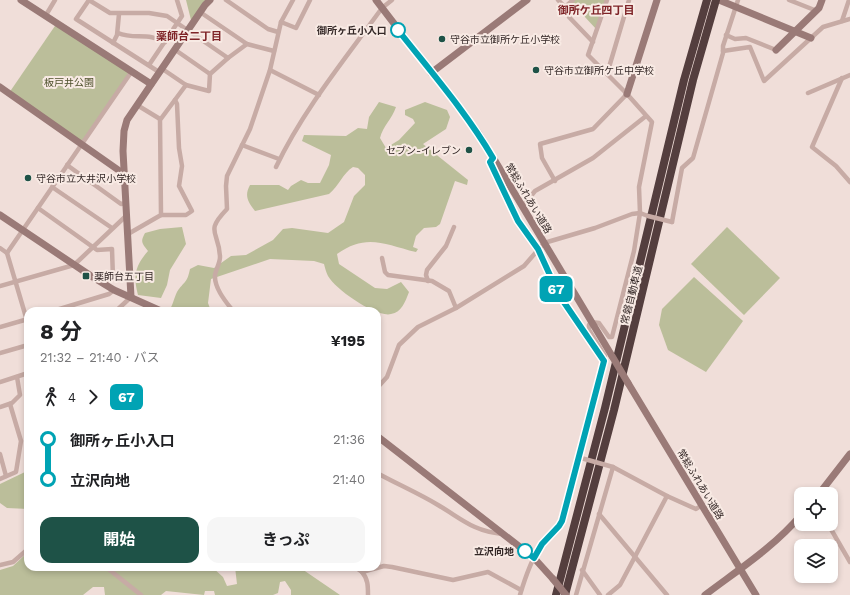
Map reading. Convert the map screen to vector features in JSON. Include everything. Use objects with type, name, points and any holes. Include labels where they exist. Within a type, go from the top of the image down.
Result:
[{"type":"highway","name":"常磐自動車道","points":[[556,595],[605,408],[682,87],[707,0]]},
{"type":"highway","name":"常磐自動車道","points":[[565,595],[614,410],[693,80],[720,1]]},
{"type":"street","points":[[21,0],[151,84]]},
{"type":"street","points":[[46,15],[56,0]]},
{"type":"street","points":[[228,58],[187,31],[178,23],[161,14],[119,14],[103,10],[89,0],[76,19],[150,66],[186,85],[208,91],[210,74],[247,44]]},
{"type":"street","points":[[150,66],[182,16],[177,0]]},
{"type":"street","points":[[120,307],[131,296],[124,174],[124,131],[127,120],[174,49],[210,0]]},
{"type":"street","points":[[226,0],[268,29],[278,32]]},
{"type":"street","points":[[230,307],[221,295],[215,276],[220,256],[214,231],[215,222],[227,209],[227,176],[250,129],[270,70],[280,22],[293,0]]},
{"type":"street","points":[[280,22],[296,28],[310,0]]},
{"type":"street","name":"常総ふれあい道路","points":[[376,0],[479,134],[756,595]]},
{"type":"street","points":[[276,167],[300,123],[319,95],[382,8],[392,0]]},
{"type":"street","points":[[431,73],[527,0]]},
{"type":"street","points":[[558,0],[565,7],[569,17],[593,42]]},
{"type":"street","points":[[565,7],[574,0]]},
{"type":"street","points":[[520,595],[534,558],[542,544],[555,531],[562,521],[580,458],[605,356],[589,330],[589,325],[591,322],[599,322],[609,337],[612,337],[634,251],[640,213],[639,187],[652,122],[628,94],[588,55],[607,0]]},
{"type":"street","points":[[607,74],[630,0]]},
{"type":"street","points":[[555,181],[542,158],[540,144],[593,129],[628,94],[657,0]]},
{"type":"street","points":[[789,0],[817,11]]},
{"type":"street","points":[[726,35],[735,39],[746,38],[776,50],[817,11],[822,0]]},
{"type":"street","points":[[842,20],[848,0]]},
{"type":"street","points":[[720,1],[737,3],[811,38]]},
{"type":"street","points":[[381,384],[387,377],[403,340],[418,327],[456,308],[524,266],[544,243],[595,228],[632,214],[640,213],[672,222],[682,168],[693,158],[723,51],[726,35],[737,3]]},
{"type":"street","points":[[200,12],[247,44],[274,51]]},
{"type":"street","points":[[112,43],[118,33],[119,14]]},
{"type":"street","points":[[723,51],[750,47],[764,81],[823,27],[842,20],[850,19]]},
{"type":"street","points":[[118,33],[123,36],[151,36],[165,42]]},
{"type":"street","points":[[174,49],[210,74]]},
{"type":"street","points":[[270,70],[319,95]]},
{"type":"street","points":[[7,253],[132,71]]},
{"type":"street","points":[[808,93],[850,75]]},
{"type":"street","points":[[842,78],[812,147],[836,166],[850,182]]},
{"type":"street","points":[[161,215],[160,119],[186,85]]},
{"type":"street","points":[[0,87],[124,174]]},
{"type":"street","points":[[128,234],[161,215],[186,215],[192,212],[179,186],[182,159],[179,148],[177,104],[175,100]]},
{"type":"street","points":[[137,105],[160,119]]},
{"type":"street","points":[[522,207],[535,191],[593,158],[646,116]]},
{"type":"street","points":[[242,145],[280,160]]},
{"type":"street","points":[[493,158],[490,162],[493,171],[518,221],[538,249],[559,295],[604,361]]},
{"type":"street","points":[[67,166],[121,204],[126,203]]},
{"type":"street","points":[[52,187],[112,228]]},
{"type":"street","points":[[38,208],[93,248],[97,250],[112,250],[113,278],[103,284]]},
{"type":"street","points":[[0,215],[103,284],[153,307]]},
{"type":"street","points":[[0,286],[74,265],[127,215]]},
{"type":"street","points":[[428,281],[426,275],[427,270],[446,246],[454,228]]},
{"type":"street","points":[[0,248],[7,253],[24,308]]},
{"type":"street","points":[[382,258],[383,267],[388,275],[428,281],[449,291],[456,308]]},
{"type":"street","points":[[66,307],[109,294],[114,290]]},
{"type":"street","points":[[0,327],[24,322]]},
{"type":"street","points":[[0,353],[24,346]]},
{"type":"street","points":[[0,382],[24,375]]},
{"type":"street","points":[[0,407],[10,404],[20,395],[17,377]]},
{"type":"street","points":[[0,479],[16,472],[22,446],[10,404]]},
{"type":"street","points":[[381,439],[534,558],[565,595]]},
{"type":"street","points":[[0,454],[6,476]]},
{"type":"street","points":[[824,487],[850,454]]},
{"type":"street","points":[[580,458],[613,467],[667,496],[696,509],[702,505]]},
{"type":"street","points":[[576,595],[613,467]]},
{"type":"street","points":[[381,475],[438,504],[475,529],[503,534]]},
{"type":"street","points":[[608,595],[620,585],[667,496]]},
{"type":"street","points":[[599,514],[667,595]]},
{"type":"street","points":[[705,595],[786,532],[794,523]]},
{"type":"street","points":[[832,531],[850,562]]},
{"type":"street","points":[[0,565],[13,562],[24,552]]},
{"type":"street","points":[[381,567],[384,566],[453,580],[488,572],[521,590]]},
{"type":"street","points":[[582,570],[600,595]]},
{"type":"street","points":[[111,571],[141,595]]},
{"type":"street","points":[[366,571],[362,572],[368,582],[368,595]]},
{"type":"green space","points":[[186,0],[210,0],[192,24]]},
{"type":"green space","points":[[573,0],[607,0],[597,30],[571,2]]},
{"type":"green space","name":"板戸井公園","points":[[57,23],[132,71],[82,144],[9,93]]},
{"type":"green space","points":[[379,102],[396,107],[380,138],[386,148],[399,140],[415,123],[413,119],[405,115],[405,110],[425,102],[447,110],[450,117],[446,129],[423,144],[468,180],[467,185],[455,181],[440,224],[436,227],[424,228],[416,236],[413,247],[418,249],[416,252],[375,242],[366,242],[347,248],[337,254],[339,264],[375,288],[387,289],[401,282],[409,292],[398,311],[391,314],[385,314],[381,313],[381,307],[367,307],[357,302],[332,282],[326,272],[324,264],[314,261],[270,259],[211,279],[208,303],[210,307],[171,307],[177,292],[186,280],[190,269],[198,265],[214,268],[231,256],[246,255],[273,240],[283,229],[292,228],[328,233],[344,222],[354,196],[365,185],[365,175],[358,168],[353,167],[329,194],[255,211],[250,205],[247,192],[250,185],[279,185],[288,190],[291,186],[301,180],[308,183],[320,183],[329,165],[331,155],[302,141],[304,135],[346,136],[358,128],[367,129],[369,117]]},
{"type":"green space","points":[[182,227],[186,244],[170,270],[167,285],[161,298],[138,295],[136,272],[140,262],[148,251],[142,242],[145,233],[160,229]]},
{"type":"green space","points":[[727,227],[780,278],[744,315],[691,264]]},
{"type":"green space","points":[[694,277],[743,321],[706,372],[668,350],[659,325],[662,309]]},
{"type":"green space","points":[[24,472],[24,509],[7,508],[0,503],[0,484]]},
{"type":"green space","points":[[24,556],[24,571],[216,571],[223,577],[227,586],[237,584],[235,571],[305,571],[340,595],[291,595],[291,590],[285,581],[280,582],[278,593],[273,595],[215,595],[214,591],[205,591],[204,595],[166,591],[161,595],[105,595],[104,587],[93,587],[83,595],[0,595],[0,570],[13,566]]},
{"type":"bus line","name":"67","points":[[398,30],[479,134],[493,158],[490,162],[493,171],[518,221],[527,236],[538,249],[559,295],[604,361],[562,521],[542,544],[534,558],[525,551]]},
{"type":"place","name":"御所ヶ丘小入口","points":[[398,30]]},
{"type":"place","name":"守谷市立御所ケ丘小学校","points":[[442,39]]},
{"type":"place","name":"守谷市立御所ケ丘中学校","points":[[536,70]]},
{"type":"place","name":"セブン-イレブン","points":[[469,150]]},
{"type":"place","name":"守谷市立大井沢小学校","points":[[28,178]]},
{"type":"place","name":"薬師台五丁目","points":[[86,276]]},
{"type":"place","name":"立沢向地","points":[[525,551]]},
{"type":"district","name":"御所ケ丘四丁目","points":[[596,10]]},
{"type":"district","name":"薬師台二丁目","points":[[189,36]]}]
